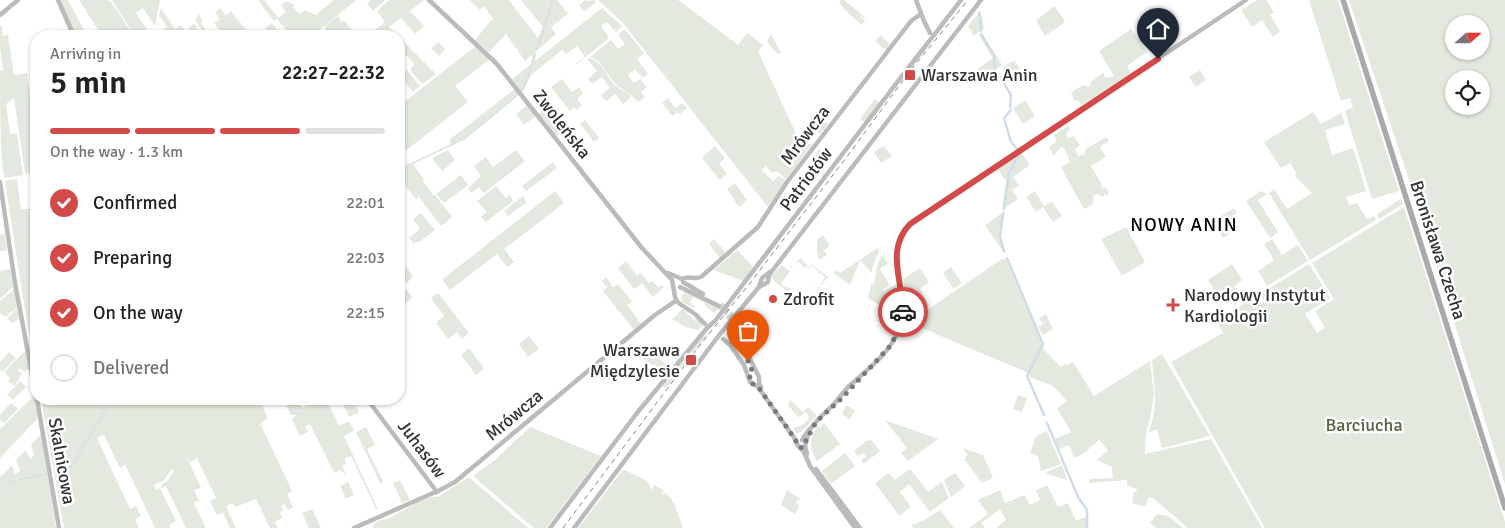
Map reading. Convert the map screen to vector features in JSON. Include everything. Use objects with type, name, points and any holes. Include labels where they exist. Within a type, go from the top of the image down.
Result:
[{"type":"main road","name":"Bronisława Czecha","points":[[1344,0],[1505,497]]},
{"type":"main road","name":"Bronisława Czecha","points":[[1344,0],[1505,508]]},
{"type":"street","points":[[0,15],[18,0]]},
{"type":"street","points":[[58,0],[71,30]]},
{"type":"street","name":"Zwoleńska","points":[[429,0],[492,58],[642,248],[678,283]]},
{"type":"street","points":[[916,0],[929,34]]},
{"type":"street","name":"Patriotów","points":[[550,528],[647,401],[702,334],[707,325],[716,319],[916,56],[929,34],[950,14],[961,0]]},
{"type":"street","points":[[574,528],[981,0]]},
{"type":"street","points":[[802,443],[813,426],[889,348],[899,329],[903,309],[896,259],[898,245],[902,234],[917,219],[1246,0]]},
{"type":"street","name":"Mrówcza","points":[[678,283],[686,277],[700,277],[756,229],[783,187],[911,21],[921,14]]},
{"type":"street","name":"Skalnicowa","points":[[0,182],[16,288],[30,361]]},
{"type":"street","points":[[707,325],[696,313],[677,300],[676,291],[678,283],[720,305]]},
{"type":"street","name":"Mrówcza","points":[[354,528],[437,492],[464,475],[659,312],[677,300]]},
{"type":"street","points":[[736,323],[743,351],[752,369],[750,382],[757,383]]},
{"type":"street","points":[[723,337],[746,370],[752,376],[759,377],[757,383],[759,388],[802,443],[810,460],[860,528]]},
{"type":"street","name":"Skalnicowa","points":[[38,405],[59,528]]},
{"type":"street","name":"Juhasów","points":[[372,405],[437,492]]},
{"type":"street","points":[[802,443],[810,466],[855,528]]},
{"type":"green space","points":[[60,0],[68,0],[84,30],[73,30]]},
{"type":"green space","points":[[79,0],[107,0],[111,2],[130,30],[98,30]]},
{"type":"green space","points":[[112,0],[160,0],[155,26],[143,8],[136,13],[147,30],[131,30]]},
{"type":"green space","points":[[258,0],[264,0],[278,18],[286,12],[281,5],[286,1],[295,5],[293,7],[299,14],[305,10],[316,15],[334,0],[356,0],[319,30],[286,30],[277,19],[274,21]]},
{"type":"green space","points":[[371,0],[385,0],[373,11],[367,3]]},
{"type":"green space","points":[[389,0],[424,0],[410,11],[424,26],[415,34],[401,18],[389,27],[392,30],[374,30],[385,22],[377,11]]},
{"type":"green space","points":[[469,0],[509,0],[538,38],[543,27],[521,0],[557,0],[568,14],[551,27],[556,34],[525,61],[506,34],[489,52],[475,40],[493,18],[484,6],[480,10]]},
{"type":"green space","points":[[585,0],[594,0],[596,2],[584,12],[579,5]]},
{"type":"green space","points":[[598,0],[678,0],[738,45],[747,33],[763,45],[758,51],[802,147],[814,142],[786,179],[776,171],[773,173],[767,168],[767,165],[762,170],[773,181],[779,176],[785,180],[768,207],[623,23]]},
{"type":"green space","points":[[844,0],[865,17],[858,15],[865,20],[862,25],[845,10],[839,2]]},
{"type":"green space","points":[[1257,0],[1266,0],[1274,12],[1270,15],[1280,31],[1273,37],[1262,20],[1252,27],[1241,10]]},
{"type":"green space","points":[[1309,0],[1338,0],[1399,191],[1372,199],[1345,111],[1353,107],[1350,98],[1341,101]]},
{"type":"green space","points":[[1349,0],[1505,0],[1505,484],[1414,195]]},
{"type":"green space","points":[[1055,6],[1065,22],[1045,36],[1036,20]]},
{"type":"green space","points":[[161,8],[175,29],[181,25],[185,30],[163,30],[167,27],[159,15]]},
{"type":"green space","points":[[220,8],[226,15],[231,11],[246,30],[219,30],[214,23],[220,19],[215,12]]},
{"type":"green space","points":[[602,8],[622,26],[616,32],[607,22],[601,26],[609,38],[577,64],[585,57],[577,46],[566,54],[562,50],[531,75],[522,93],[512,79],[531,64],[532,55],[537,52],[535,61]]},
{"type":"green space","points":[[980,11],[984,28],[974,36],[968,26]]},
{"type":"green space","points":[[199,14],[202,20],[201,23],[206,30],[201,30],[195,20]]},
{"type":"green space","points":[[338,16],[352,30],[326,30],[325,26]]},
{"type":"green space","points":[[194,23],[198,30],[188,30]]},
{"type":"green space","points":[[272,23],[277,30],[267,30],[265,28]]},
{"type":"green space","points":[[2,25],[3,36],[8,35],[14,75],[27,73],[30,96],[30,173],[25,174],[14,98],[6,104],[10,134],[17,133],[23,175],[5,178],[2,159],[0,110],[0,71],[3,70],[0,26]]},
{"type":"green space","points":[[1131,29],[1147,52],[1127,66],[1131,73],[1082,105],[1079,101],[1074,100],[1071,93],[1076,89],[1084,85],[1089,87],[1091,82],[1103,73],[1106,78],[1114,76],[1099,51]]},
{"type":"green space","points":[[623,30],[626,31],[644,53],[637,59],[648,74],[643,78],[635,69],[628,75],[634,83],[640,79],[647,87],[641,92],[645,97],[638,102],[613,81],[602,65],[590,57],[611,40],[618,49],[625,44],[618,35]]},
{"type":"green space","points":[[982,33],[1002,65],[982,78],[976,70],[993,58],[979,35]]},
{"type":"green space","points":[[771,34],[781,53],[778,54],[767,42]]},
{"type":"green space","points":[[881,35],[888,43],[891,43],[886,50],[875,41]]},
{"type":"green space","points":[[438,42],[445,49],[439,56],[431,48]]},
{"type":"green space","points":[[405,43],[436,74],[422,84],[410,70],[414,64],[407,55],[405,58]]},
{"type":"green space","points":[[476,46],[490,59],[455,86],[468,102],[405,151],[405,101]]},
{"type":"green space","points":[[589,58],[597,62],[615,85],[631,97],[623,104],[615,94],[606,101],[601,95],[610,88],[602,77],[592,84],[588,79],[597,71],[587,59]]},
{"type":"green space","points":[[1014,60],[1024,75],[1013,83],[1003,67]]},
{"type":"green space","points":[[407,70],[420,86],[413,92],[405,82],[405,72]]},
{"type":"green space","points":[[1200,70],[1206,80],[1196,87],[1189,77]]},
{"type":"green space","points":[[562,79],[572,92],[579,87],[583,93],[577,99],[582,105],[576,110],[574,107],[570,111],[551,87]]},
{"type":"green space","points":[[515,89],[519,95],[465,139],[413,164],[433,195],[435,195],[452,217],[441,226],[419,197],[416,199],[405,185],[405,167],[451,144],[449,140]]},
{"type":"green space","points":[[668,98],[675,108],[682,103],[687,108],[680,114],[678,112],[672,116],[662,103]]},
{"type":"green space","points":[[875,99],[879,103],[865,122],[860,119]]},
{"type":"green space","points":[[1025,100],[1035,116],[1023,124],[1013,108]]},
{"type":"green space","points":[[527,105],[536,116],[524,125],[516,114]]},
{"type":"green space","points":[[549,106],[567,129],[557,136],[539,114]]},
{"type":"green space","points":[[1313,112],[1321,124],[1341,113],[1345,124],[1325,130],[1332,155],[1353,148],[1366,191],[1346,197],[1349,205],[1357,203],[1367,219],[1374,216],[1376,220],[1310,260],[1269,193],[1274,189],[1287,209],[1312,193],[1295,176],[1297,174],[1290,163],[1281,168],[1264,142]]},
{"type":"green space","points":[[815,114],[828,124],[820,134],[816,131],[810,117]]},
{"type":"green space","points":[[585,120],[599,138],[594,142],[580,124]]},
{"type":"green space","points":[[1068,126],[1070,129],[1066,135],[1068,138],[1074,136],[1080,145],[1075,149],[1078,156],[1084,154],[1086,149],[1106,137],[1109,141],[1100,147],[1106,157],[1091,166],[1102,185],[1101,189],[1105,187],[1109,193],[1106,195],[1104,193],[1102,197],[1098,194],[1093,196],[1093,204],[1084,209],[1061,167],[1070,162],[1064,148],[1061,147],[1054,156],[1049,147],[1057,141],[1054,135]]},
{"type":"green space","points":[[715,146],[725,158],[719,164],[727,174],[720,180],[702,158]]},
{"type":"green space","points":[[883,146],[892,156],[881,163],[874,152]]},
{"type":"green space","points":[[819,149],[824,153],[821,156],[828,161],[824,166],[814,158]]},
{"type":"green space","points":[[448,150],[455,160],[442,171],[432,158]]},
{"type":"green space","points":[[516,150],[525,161],[484,193],[479,187],[471,193],[468,188],[481,176],[474,166],[486,157],[493,167]]},
{"type":"green space","points":[[1021,152],[1030,165],[1013,177],[1019,186],[1012,190],[1018,199],[1002,210],[1006,181],[997,168]]},
{"type":"green space","points":[[553,162],[557,168],[526,191],[522,186]]},
{"type":"green space","points":[[461,175],[468,185],[444,203],[436,194]]},
{"type":"green space","points":[[17,179],[21,209],[30,209],[30,338],[23,298],[5,181]]},
{"type":"green space","points":[[735,183],[747,200],[739,207],[727,189]]},
{"type":"green space","points":[[496,186],[506,198],[509,195],[513,201],[486,222],[481,217],[487,212],[477,201]]},
{"type":"green space","points":[[555,191],[564,203],[504,249],[514,262],[507,267],[497,254],[450,290],[443,279]]},
{"type":"green space","points":[[1035,191],[1044,206],[1052,202],[1062,216],[1053,222],[1043,207],[1036,212],[1026,197]]},
{"type":"green space","points":[[1261,191],[1267,194],[1258,200],[1278,232],[1270,238],[1246,201]]},
{"type":"green space","points":[[523,196],[527,202],[508,216],[504,211]]},
{"type":"green space","points":[[1401,199],[1403,204],[1379,219],[1377,214]]},
{"type":"green space","name":"Barciucha","points":[[1404,207],[1505,522],[1505,528],[1265,528],[1171,362],[1223,333],[1212,314],[1225,315],[1252,299],[1256,306],[1264,301],[1260,294],[1309,264],[1330,298],[1305,314],[1317,333],[1325,328],[1315,311],[1334,299],[1312,263]]},
{"type":"green space","points":[[1234,208],[1237,213],[1232,216],[1239,228],[1223,238],[1212,222]]},
{"type":"green space","points":[[1005,211],[1001,237],[1006,252],[1004,253],[985,225]]},
{"type":"green space","points":[[421,213],[435,230],[419,242],[413,243],[409,238],[420,229],[413,219]]},
{"type":"green space","points":[[1126,227],[1145,262],[1122,276],[1101,239]]},
{"type":"green space","points":[[4,230],[7,250],[0,251],[0,235],[4,234]]},
{"type":"green space","points":[[823,235],[830,246],[824,250],[827,255],[819,260],[817,239]]},
{"type":"green space","points":[[714,239],[726,253],[720,258],[709,244]]},
{"type":"green space","points":[[1272,239],[1282,255],[1298,245],[1308,261],[1267,286],[1258,271],[1274,260],[1264,244]]},
{"type":"green space","points":[[878,248],[879,251],[872,268],[872,273],[860,260],[850,285],[833,273],[837,270],[840,273]]},
{"type":"green space","points":[[737,250],[753,267],[743,281],[714,270]]},
{"type":"green space","points":[[882,254],[888,264],[880,269],[890,285],[882,290],[884,291],[897,284],[900,302],[899,318],[868,298],[871,284],[874,285],[877,266]]},
{"type":"green space","points":[[800,258],[809,267],[812,265],[828,277],[820,286],[825,277],[812,266],[809,268],[806,266],[804,268],[799,262],[796,263]]},
{"type":"green space","points":[[1002,259],[1006,259],[1040,339],[1042,339],[1043,349],[1061,367],[1073,362],[1094,396],[1150,361],[1154,394],[1146,434],[1145,454],[1211,439],[1262,528],[1188,528],[1150,497],[1145,507],[1132,503],[1134,492],[1137,489],[1127,485],[1127,480],[1089,483],[1089,479],[1113,478],[1112,467],[1097,460],[1108,450],[1099,440],[1083,454],[1074,458],[1069,445],[1059,449],[1055,439],[1071,432],[1057,408],[1067,401],[1053,386],[1030,377],[1029,373],[917,326],[924,312]]},
{"type":"green space","points":[[626,261],[637,276],[641,273],[649,283],[652,281],[658,287],[662,285],[664,287],[653,297],[642,283],[634,289],[618,268]]},
{"type":"green space","points":[[1232,264],[1242,280],[1234,286],[1242,300],[1234,305],[1226,291],[1218,296],[1208,280]]},
{"type":"green space","points":[[405,265],[413,276],[407,283],[405,281]]},
{"type":"green space","points":[[782,265],[790,271],[787,278],[782,282],[782,285],[791,289],[788,292],[773,280],[771,276]]},
{"type":"green space","points":[[951,267],[962,283],[954,289],[943,273]]},
{"type":"green space","points":[[920,268],[929,282],[920,289],[929,305],[921,310],[915,325],[906,321],[903,279]]},
{"type":"green space","points":[[10,269],[13,287],[0,299],[0,271]]},
{"type":"green space","points":[[606,277],[613,287],[618,284],[632,302],[627,305],[641,324],[634,330],[603,291],[607,287],[602,281]]},
{"type":"green space","points":[[14,289],[17,307],[6,317],[0,313],[0,301]]},
{"type":"green space","points":[[685,289],[719,308],[714,313],[704,305],[705,303],[694,297],[690,301],[696,310],[681,301],[683,292],[690,299],[684,292]]},
{"type":"green space","points":[[405,290],[413,297],[405,304]]},
{"type":"green space","points":[[438,293],[469,333],[462,339],[457,332],[448,339],[436,323],[444,316],[431,298]]},
{"type":"green space","points":[[17,308],[19,318],[13,324],[7,319]]},
{"type":"green space","points":[[683,309],[701,327],[693,317],[702,324],[702,329],[700,327],[699,329],[700,331],[686,327],[672,319]]},
{"type":"green space","points":[[1046,314],[1053,329],[1043,335],[1038,327],[1046,322],[1042,323],[1039,318]]},
{"type":"green space","points":[[709,333],[667,387],[662,386],[703,335],[705,336]]},
{"type":"green space","points":[[529,336],[539,349],[528,357],[519,344]]},
{"type":"green space","points":[[644,346],[680,358],[663,354],[659,359],[671,368],[665,375],[640,356]]},
{"type":"green space","points":[[469,348],[484,368],[476,375],[461,355]]},
{"type":"green space","points":[[9,352],[16,358],[2,372],[0,370],[0,362]]},
{"type":"green space","points":[[26,352],[29,370],[24,372],[20,368],[18,370],[22,374],[14,386],[8,381],[10,378],[4,372]]},
{"type":"green space","points":[[1162,354],[1210,436],[1162,448],[1157,429],[1148,433],[1155,406],[1152,360]]},
{"type":"green space","points":[[20,381],[26,387],[13,400],[7,395]]},
{"type":"green space","points":[[1018,395],[1027,398],[1022,412],[1013,409]]},
{"type":"green space","points":[[30,400],[30,405],[36,405],[38,418],[0,458],[0,429]]},
{"type":"green space","points":[[790,400],[803,412],[808,407],[816,415],[801,432],[797,433],[793,429],[804,424],[809,418],[806,412],[799,417],[797,416],[788,405]]},
{"type":"green space","points":[[11,403],[18,409],[4,423],[0,420],[0,414]]},
{"type":"green space","points":[[42,405],[262,405],[268,418],[260,423],[292,491],[287,494],[293,507],[288,510],[285,504],[281,506],[283,511],[280,513],[282,518],[275,522],[278,528],[270,528],[256,499],[235,507],[232,503],[226,506],[236,528],[230,528],[223,513],[217,515],[210,501],[216,498],[197,458],[190,462],[184,451],[201,488],[194,490],[199,500],[194,503],[206,528],[186,528],[166,486],[161,488],[161,485],[168,480],[174,471],[172,469],[163,481],[154,485],[156,490],[160,488],[176,521],[169,525],[171,528],[155,528],[125,464],[120,468],[104,435],[97,438],[130,509],[136,506],[141,516],[135,520],[139,528],[64,528]]},
{"type":"green space","points":[[286,405],[301,405],[302,408],[308,405],[329,405],[339,426],[349,421],[354,431],[344,436],[377,507],[377,511],[351,456],[345,458],[346,464],[342,466],[346,475],[340,470],[334,473],[310,424],[305,426],[308,432],[300,436],[292,419],[297,415],[291,415]]},
{"type":"green space","points":[[344,405],[356,405],[359,412],[349,417]]},
{"type":"green space","points":[[846,405],[855,410],[850,419],[842,414]]},
{"type":"green space","points":[[885,420],[938,439],[908,461],[901,453],[907,448]]},
{"type":"green space","points":[[824,423],[840,444],[817,461],[812,451],[811,443],[818,425],[820,427]]},
{"type":"green space","points":[[366,427],[375,445],[367,449],[383,481],[381,485],[356,432]]},
{"type":"green space","points":[[530,427],[601,456],[546,528],[534,528],[474,477]]},
{"type":"green space","points":[[1047,431],[1061,464],[1041,471],[1038,456],[1030,453],[1036,436]]},
{"type":"green space","points":[[41,434],[56,528],[0,528],[0,477],[12,465],[15,475],[20,470],[16,460],[26,450],[30,460],[34,455],[31,445]]},
{"type":"green space","points":[[871,440],[880,451],[864,464],[861,460],[866,457],[864,453],[858,456],[854,451],[866,441]]},
{"type":"green space","points":[[962,448],[983,455],[993,478],[982,483],[964,459],[968,455]]},
{"type":"green space","points":[[845,453],[855,466],[831,484],[822,471]]},
{"type":"green space","points":[[1062,465],[1067,480],[1047,474],[1047,472]]},
{"type":"green space","points":[[910,469],[928,492],[942,482],[949,498],[930,512],[909,484],[900,492],[911,507],[899,516],[875,483],[889,473],[895,480]]},
{"type":"green space","points":[[625,470],[647,481],[652,490],[654,485],[664,490],[661,494],[666,493],[674,503],[683,528],[578,528],[622,471]]},
{"type":"green space","points":[[955,473],[965,486],[951,497],[944,480]]},
{"type":"green space","points":[[467,478],[470,478],[528,528],[373,528],[378,521],[388,519],[427,499],[438,497]]},
{"type":"green space","points":[[400,480],[410,500],[402,503],[393,483]]},
{"type":"green space","points":[[348,482],[354,495],[346,499],[340,486]]},
{"type":"green space","points":[[1047,485],[1058,507],[1068,503],[1076,521],[1088,516],[1088,528],[996,528],[1006,520],[1000,509],[981,523],[985,528],[969,528],[988,514],[978,500],[1000,490],[1005,503],[1025,495],[1030,505],[1040,500],[1036,490]]},
{"type":"green space","points":[[787,490],[800,499],[796,502],[799,507],[795,514],[781,505]]},
{"type":"green space","points":[[312,509],[321,528],[309,528],[302,513]]},
{"type":"green space","points":[[940,510],[954,528],[913,528],[912,525]]},
{"type":"green space","points":[[1157,514],[1168,516],[1183,528],[1157,528],[1150,523]]},
{"type":"waterway","points":[[537,49],[553,0]]},
{"type":"waterway","points":[[979,13],[981,31]]},
{"type":"waterway","points":[[981,34],[994,56],[995,69]]},
{"type":"waterway","points":[[521,92],[524,89],[535,54]]},
{"type":"waterway","points":[[996,71],[1011,95],[1010,107]]},
{"type":"waterway","points":[[405,166],[466,138],[518,95]]},
{"type":"waterway","points":[[1011,110],[1004,118],[1011,142],[1017,149]]},
{"type":"waterway","points":[[1004,209],[1009,173],[1020,153]]},
{"type":"waterway","points":[[1003,213],[1000,236],[1004,251]]},
{"type":"waterway","points":[[1007,258],[1043,344],[1027,376],[1044,415]]},
{"type":"waterway","points":[[55,472],[71,467],[108,405]]},
{"type":"waterway","points":[[1047,423],[1078,497],[1087,510],[1087,528]]},
{"type":"waterway","points":[[0,491],[9,482],[47,474]]},
{"type":"tunnel","points":[[721,304],[735,318]]},
{"type":"tunnel","points":[[719,306],[735,324]]},
{"type":"railway","points":[[563,528],[700,345],[843,162],[910,71],[968,0]]},
{"type":"way so far","points":[[748,361],[753,371],[749,378],[750,382],[757,385],[798,443],[798,446],[802,448],[805,446],[805,442],[816,422],[839,398],[842,398],[891,345],[899,329],[903,312]]},
{"type":"place","name":"Warszawa Anin","points":[[910,75]]},
{"type":"place","name":"Zdrofit","points":[[773,299]]},
{"type":"place","name":"Narodowy Instytut Kardiologii","points":[[1173,305]]},
{"type":"place","name":"Warszawa Międzylesie","points":[[691,360]]},
{"type":"district","name":"NOWY ANIN","points":[[1184,224]]},
{"type":"route","points":[[903,312],[896,254],[900,238],[910,224],[1158,59]]}]
